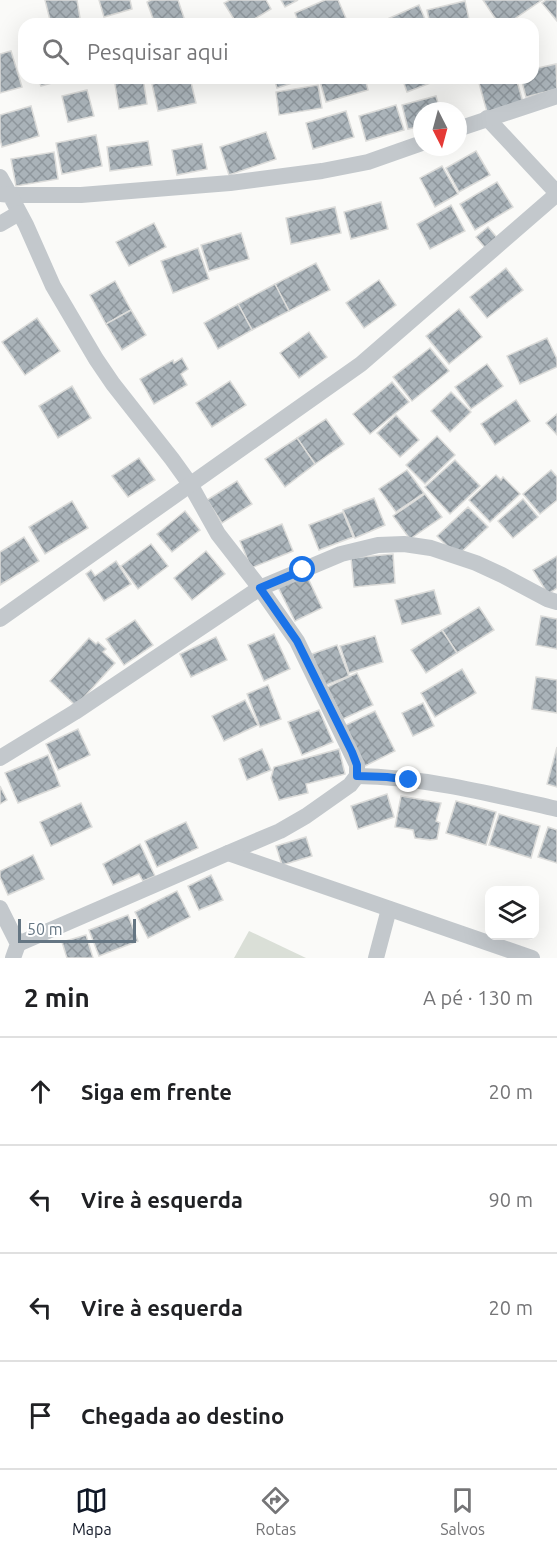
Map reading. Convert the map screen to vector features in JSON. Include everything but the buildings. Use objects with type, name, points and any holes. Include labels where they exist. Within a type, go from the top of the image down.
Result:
[{"type":"street","points":[[467,126],[557,96]]},
{"type":"street","points":[[0,619],[361,364],[557,194],[487,118]]},
{"type":"street","points":[[5,194],[81,195],[265,178],[322,171],[368,162],[413,146]]},
{"type":"street","points":[[0,177],[5,194],[19,213],[60,300],[96,359],[113,384],[153,432],[190,484],[218,534],[297,641],[357,765],[357,776],[350,785],[280,831],[16,951],[0,908]]},
{"type":"street","points":[[0,224],[19,213]]},
{"type":"street","points":[[0,758],[75,712],[260,588],[340,554],[378,545],[404,544],[430,548],[476,563],[557,602]]},
{"type":"street","points":[[357,776],[437,783],[557,810]]},
{"type":"street","points":[[228,853],[532,958]]},
{"type":"street","points":[[376,958],[389,909]]},
{"type":"shaded area","points":[[249,931],[306,958],[234,958]]},
{"type":"route","points":[[303,570],[260,588],[297,641],[352,752],[357,765],[357,776],[409,780]]}]
